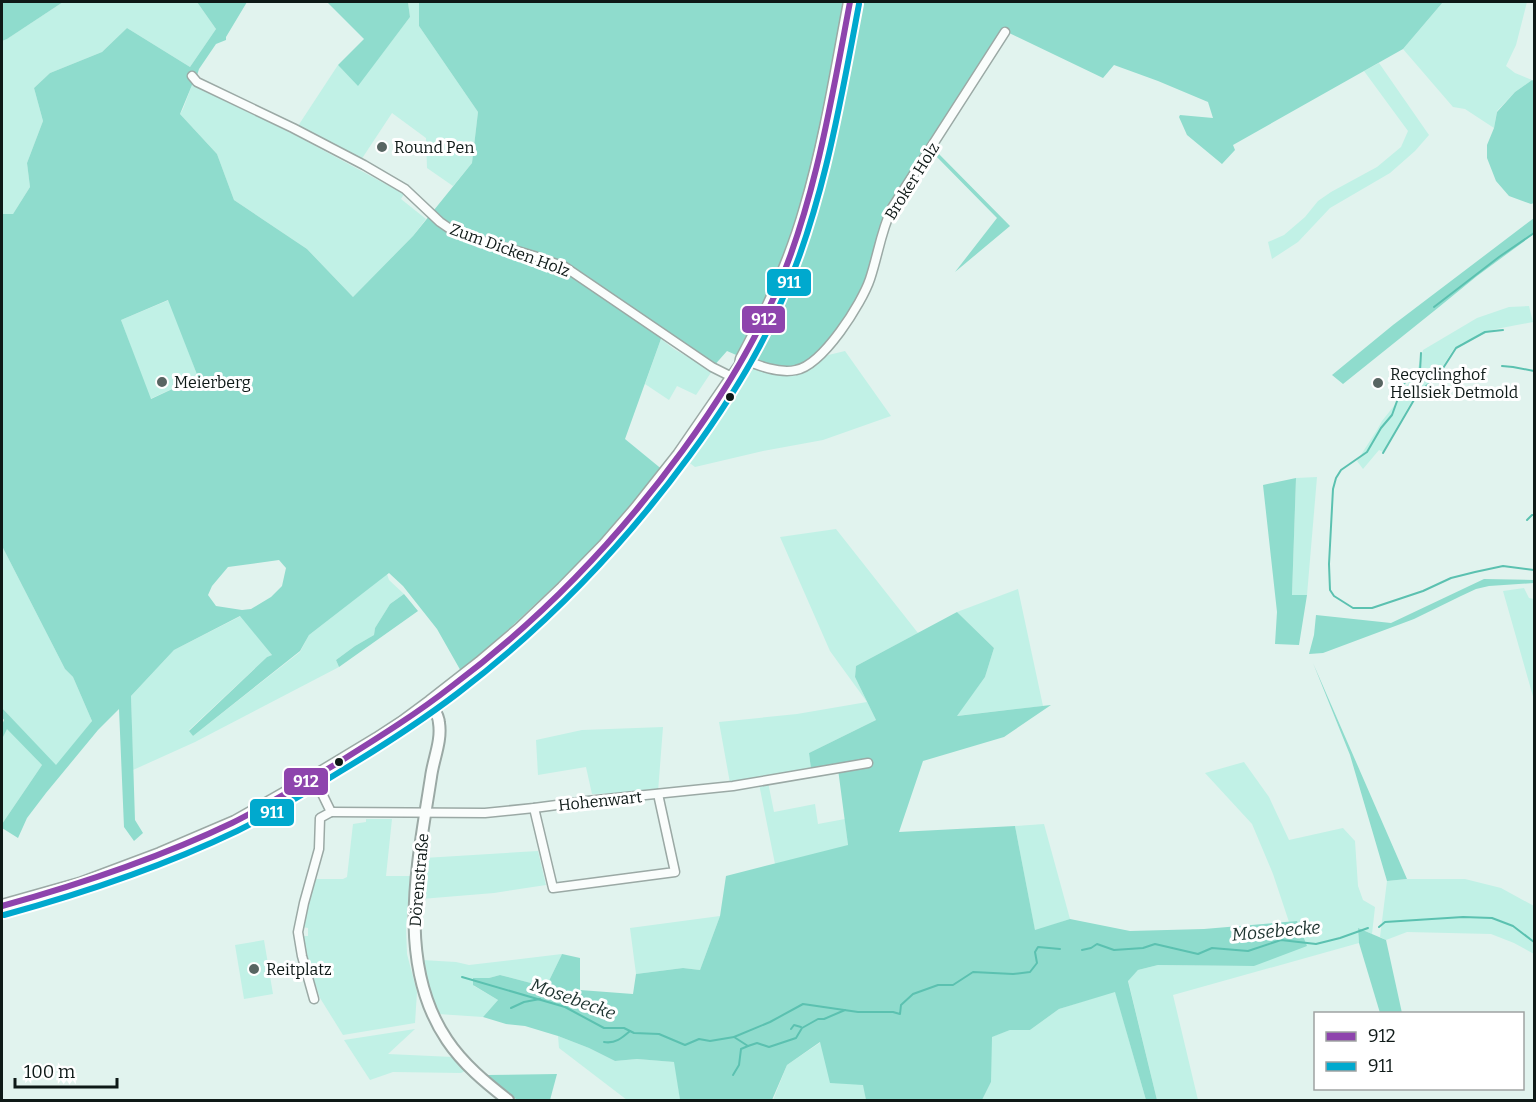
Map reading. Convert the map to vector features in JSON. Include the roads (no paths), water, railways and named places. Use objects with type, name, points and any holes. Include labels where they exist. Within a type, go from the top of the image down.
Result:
[{"type":"main road","points":[[2,906],[80,884],[160,854],[235,822],[314,777],[403,722],[472,670],[564,588],[605,545],[679,455],[732,377],[782,278],[807,207],[819,159],[850,2]]},
{"type":"street","name":"Broker Holz","points":[[742,359],[777,370],[796,370],[817,358],[834,339],[865,291],[885,223],[892,208],[1005,32]]},
{"type":"street","name":"Zum Dicken Holz","points":[[192,76],[197,82],[293,128],[405,189],[440,222],[456,233],[566,267],[712,367],[732,377]]},
{"type":"street","name":"Dörenstraße","points":[[430,702],[440,722],[440,732],[425,812],[414,897],[418,966],[425,994],[446,1039],[484,1082],[508,1101]]},
{"type":"street","name":"Hohenwart","points":[[331,812],[485,813],[733,786],[868,763]]},
{"type":"street","points":[[314,777],[331,812],[320,818],[319,849],[299,925],[300,947],[315,999]]},
{"type":"street","points":[[534,808],[553,888],[675,872],[658,794]]},
{"type":"waterway","points":[[1434,307],[1534,233]]},
{"type":"waterway","points":[[1383,453],[1418,393],[1438,376],[1456,348],[1485,332],[1503,330]]},
{"type":"waterway","points":[[1421,353],[1420,371],[1406,380],[1392,415],[1381,428],[1367,452],[1341,470],[1336,478],[1333,489],[1330,590],[1334,596],[1353,608],[1372,608],[1423,591],[1451,578],[1475,572],[1503,566],[1534,570]]},
{"type":"waterway","points":[[1502,366],[1534,371]]},
{"type":"waterway","points":[[1527,520],[1534,515]]},
{"type":"waterway","name":"Mosebecke","points":[[1379,927],[1385,922],[1463,917],[1492,918],[1513,926],[1534,942]]},
{"type":"waterway","name":"Mosebecke","points":[[1082,950],[1097,944],[1114,950],[1143,948],[1155,944],[1198,954],[1212,948],[1248,951],[1281,940],[1316,944],[1368,928]]},
{"type":"waterway","name":"Mosebecke","points":[[462,977],[565,1007],[604,1028],[624,1028],[634,1033],[659,1034],[685,1045],[699,1039],[710,1041],[734,1037],[770,1022],[803,1004],[858,1012],[900,1014],[901,1005],[913,994],[938,985],[953,985],[973,972],[1013,974],[1030,972],[1037,963],[1035,952],[1038,947],[1060,949]]},
{"type":"waterway","points":[[511,1008],[524,1002],[540,999]]},
{"type":"waterway","points":[[734,1037],[748,1046],[757,1043],[769,1047],[796,1038],[802,1028],[818,1019],[824,1019],[845,1010]]},
{"type":"waterway","points":[[791,1029],[794,1025],[801,1027]]},
{"type":"waterway","points":[[604,1042],[615,1041],[630,1031]]},
{"type":"waterway","points":[[733,1075],[739,1065],[741,1049],[748,1046]]},
{"type":"place","name":"Round Pen","points":[[382,147]]},
{"type":"place","name":"Meierberg","points":[[162,382]]},
{"type":"place","name":"Recyclinghof Hellsiek Detmold","points":[[1378,383]]},
{"type":"place","name":"Reitplatz","points":[[254,969]]}]
